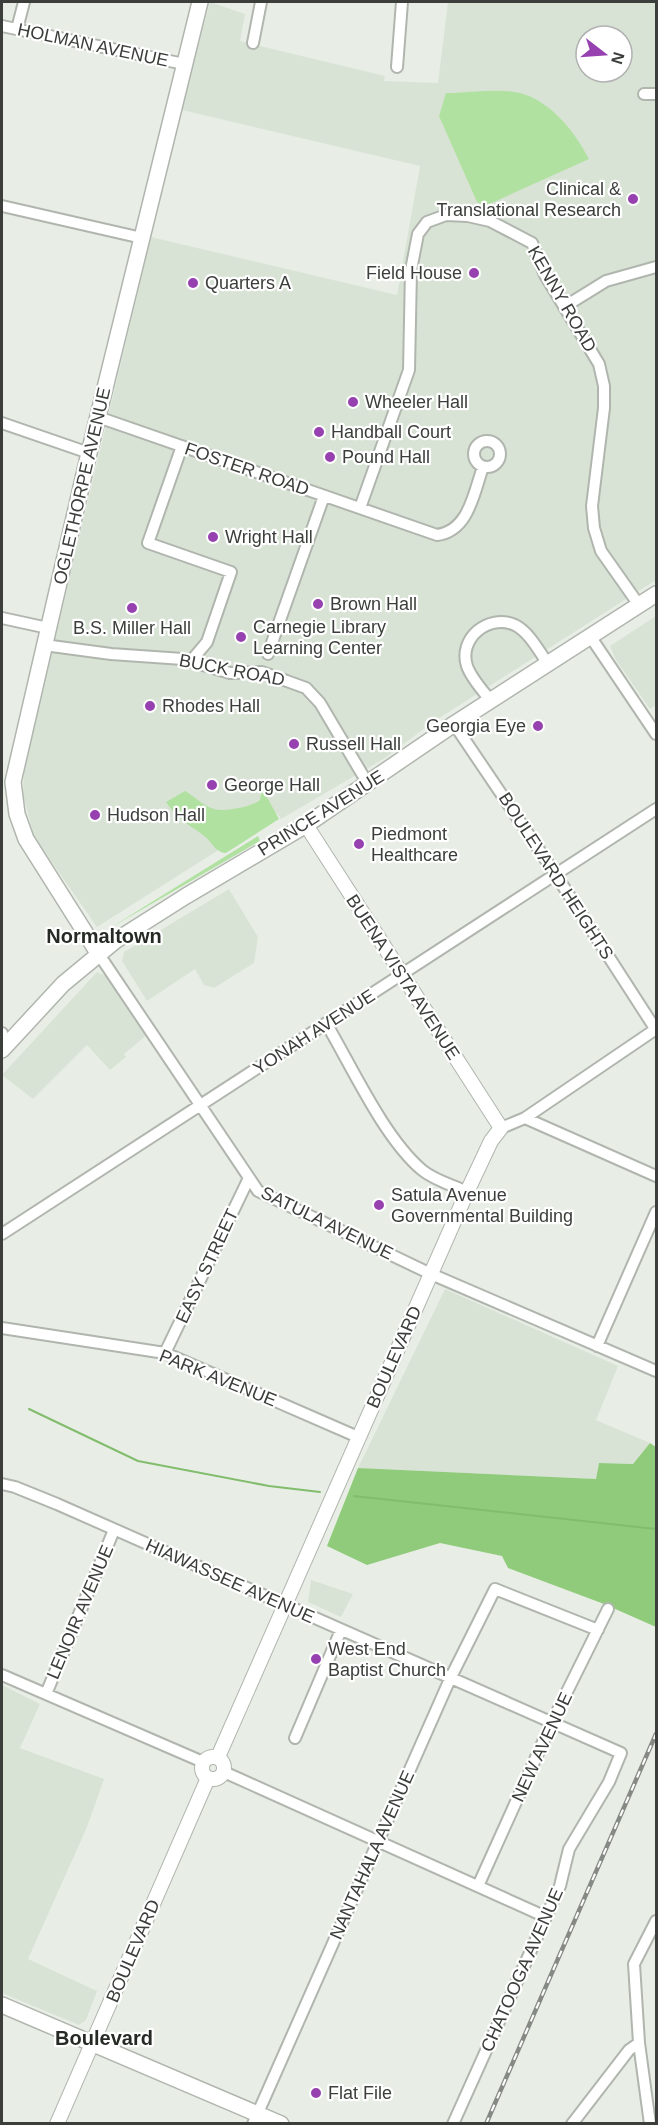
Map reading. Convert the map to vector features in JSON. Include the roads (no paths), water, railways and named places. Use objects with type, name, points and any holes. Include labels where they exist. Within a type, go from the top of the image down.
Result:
[{"type":"main road","name":"OGLETHORPE AVENUE","points":[[98,953],[26,839],[14,801],[15,768],[89,453],[200,2]]},
{"type":"main road","name":"PRINCE AVENUE","points":[[3,1042],[98,953],[186,896],[306,825],[454,724],[657,594]]},
{"type":"main road","points":[[2,2005],[93,2043],[255,2119],[281,2124]]},
{"type":"street","points":[[17,29],[24,2]]},
{"type":"street","points":[[253,43],[261,2]]},
{"type":"street","points":[[397,67],[402,2]]},
{"type":"street","name":"HOLMAN AVENUE","points":[[2,26],[184,63]]},
{"type":"street","points":[[644,94],[657,94]]},
{"type":"street","points":[[2,206],[142,238]]},
{"type":"street","name":"KENNY ROAD","points":[[360,508],[409,370],[411,270],[416,241],[423,225],[446,215],[468,216],[499,224],[523,236],[534,247],[545,275],[594,353],[604,386],[604,408],[592,506],[597,540],[639,605]]},
{"type":"street","points":[[564,307],[614,278],[657,267]]},
{"type":"street","name":"FOSTER ROAD","points":[[98,417],[437,535],[455,529],[467,513],[483,467]]},
{"type":"street","points":[[2,423],[89,453]]},
{"type":"street","points":[[182,446],[148,543],[231,572],[207,642],[191,661]]},
{"type":"street","points":[[268,654],[324,496]]},
{"type":"street","points":[[2,618],[48,628]]},
{"type":"street","points":[[490,701],[468,669],[466,659],[469,641],[482,627],[499,622],[516,626],[548,664]]},
{"type":"street","points":[[590,636],[657,734]]},
{"type":"street","name":"BUCK ROAD","points":[[44,645],[191,661],[230,673],[267,674],[311,691],[368,784]]},
{"type":"street","name":"BOULEVARD HEIGHTS","points":[[454,724],[556,874],[656,1029]]},
{"type":"street","name":"YONAH AVENUE","points":[[2,1234],[657,809]]},
{"type":"street","name":"BUENA VISTA AVENUE","points":[[306,825],[501,1128]]},
{"type":"street","name":"SATULA AVENUE","points":[[98,953],[248,1180],[258,1191],[431,1274],[657,1371]]},
{"type":"street","points":[[326,1023],[392,1137],[410,1159],[429,1175],[467,1192]]},
{"type":"street","points":[[501,1128],[525,1118],[656,1029]]},
{"type":"street","points":[[525,1118],[657,1176]]},
{"type":"street","name":"BOULEVARD","points":[[218,1757],[283,1604],[467,1192],[491,1141],[501,1128]]},
{"type":"street","name":"EASY STREET","points":[[165,1353],[248,1180]]},
{"type":"street","points":[[597,1346],[657,1212]]},
{"type":"street","name":"PARK AVENUE","points":[[2,1328],[165,1353],[358,1437]]},
{"type":"street","name":"HIAWASSEE AVENUE","points":[[2,1484],[15,1487],[114,1530],[621,1753]]},
{"type":"street","name":"LENOIR AVENUE","points":[[45,1694],[114,1530]]},
{"type":"street","name":"NANTAHALA AVENUE","points":[[255,2119],[450,1679],[495,1589],[598,1629]]},
{"type":"street","name":"NEW AVENUE","points":[[478,1886],[552,1722],[608,1609]]},
{"type":"street","points":[[295,1738],[341,1630]]},
{"type":"street","points":[[2,1675],[203,1762]]},
{"type":"street","name":"CHATOOGA AVENUE","points":[[453,2124],[560,1886],[568,1849],[609,1782],[621,1753]]},
{"type":"street","points":[[209,1757],[218,1757],[224,1764],[224,1772],[217,1779],[208,1778],[202,1772],[203,1762],[209,1757]]},
{"type":"street","points":[[224,1772],[546,1917]]},
{"type":"street","name":"BOULEVARD","points":[[57,2124],[208,1778]]},
{"type":"street","points":[[650,2124],[639,2043],[634,1964],[654,1924]]},
{"type":"street","points":[[572,2124],[621,2060],[639,2043]]},
{"type":"waterway","points":[[29,1409],[138,1461],[269,1486],[320,1492]]},
{"type":"waterway","points":[[354,1496],[656,1529]]},
{"type":"railway","points":[[486,2124],[656,1734]]},
{"type":"place","name":"Clinical & Translational Research","points":[[633,199]]},
{"type":"place","name":"Field House","points":[[474,273]]},
{"type":"place","name":"Quarters A","points":[[193,283]]},
{"type":"place","name":"Wheeler Hall","points":[[353,402]]},
{"type":"place","name":"Handball Court","points":[[319,432]]},
{"type":"place","name":"Pound Hall","points":[[330,457]]},
{"type":"place","name":"Wright Hall","points":[[213,537]]},
{"type":"place","name":"Brown Hall","points":[[318,604]]},
{"type":"place","name":"B.S. Miller Hall","points":[[132,608]]},
{"type":"place","name":"Carnegie Library Learning Center","points":[[241,637]]},
{"type":"place","name":"Rhodes Hall","points":[[150,706]]},
{"type":"place","name":"Georgia Eye","points":[[538,726]]},
{"type":"place","name":"Russell Hall","points":[[294,744]]},
{"type":"place","name":"George Hall","points":[[212,785]]},
{"type":"place","name":"Hudson Hall","points":[[95,815]]},
{"type":"place","name":"Piedmont Healthcare","points":[[359,844]]},
{"type":"place","name":"Satula Avenue Governmental Building","points":[[379,1205]]},
{"type":"place","name":"West End Baptist Church","points":[[316,1659]]},
{"type":"place","name":"Flat File","points":[[316,2093]]},
{"type":"district","name":"Normaltown","points":[[104,936]]},
{"type":"district","name":"Boulevard","points":[[104,2038]]}]
